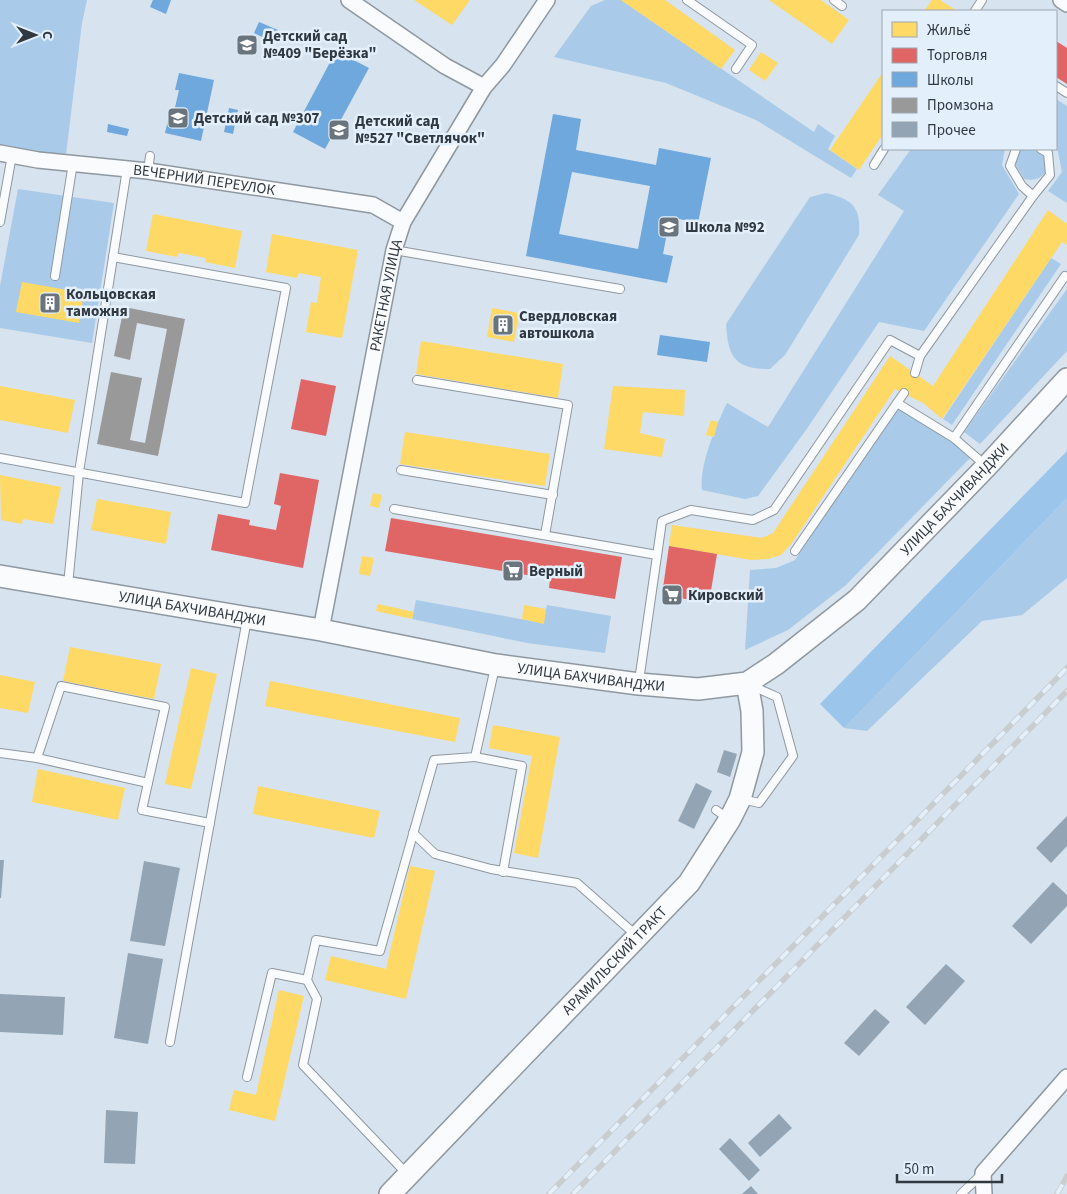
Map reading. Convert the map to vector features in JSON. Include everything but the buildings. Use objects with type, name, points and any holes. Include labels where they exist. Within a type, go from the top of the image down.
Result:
[{"type":"main road","name":"УЛИЦА БАХЧИВАНДЖИ","points":[[0,576],[321,630],[496,665],[639,684],[698,689],[747,683],[776,664],[857,600],[987,466],[1067,379]]},
{"type":"main road","name":"АРАМИЛЬСКИЙ ТРАКТ","points":[[390,1194],[689,883],[723,815],[740,799],[753,752],[752,711],[747,683]]},
{"type":"street","name":"РАКЕТНАЯ УЛИЦА","points":[[321,630],[394,250],[403,222],[484,88],[503,65],[547,0]]},
{"type":"street","points":[[1061,0],[1067,4]]},
{"type":"street","points":[[353,7],[445,66],[484,88]]},
{"type":"street","name":"ВЕЧЕРНИЙ ПЕРЕУЛОК","points":[[6,154],[148,171],[373,206],[403,222]]},
{"type":"street","points":[[984,1194],[983,1173],[1067,1077]]},
{"type":"lane","points":[[687,0],[752,45],[736,69]]},
{"type":"lane","points":[[834,0],[842,6]]},
{"type":"lane","points":[[874,164],[883,150]]},
{"type":"lane","points":[[1016,150],[1010,166],[1022,186],[1032,196]]},
{"type":"lane","points":[[915,373],[920,356],[1032,196],[1050,175],[1048,153],[1043,150]]},
{"type":"lane","points":[[0,222],[6,154]]},
{"type":"lane","points":[[148,171],[150,156]]},
{"type":"lane","points":[[55,276],[73,163]]},
{"type":"lane","points":[[67,587],[79,472],[127,169]]},
{"type":"lane","points":[[394,250],[620,289]]},
{"type":"lane","points":[[0,458],[244,503],[286,288],[113,257]]},
{"type":"lane","points":[[954,438],[1065,276],[1067,277]]},
{"type":"lane","points":[[639,684],[662,521],[692,510],[753,520],[774,510],[890,340],[920,356]]},
{"type":"lane","points":[[417,380],[568,405],[545,535]]},
{"type":"lane","points":[[795,552],[904,393]]},
{"type":"lane","points":[[897,403],[954,438],[987,466]]},
{"type":"lane","points":[[401,470],[553,495]]},
{"type":"lane","points":[[394,509],[657,555]]},
{"type":"lane","points":[[170,1042],[247,619]]},
{"type":"lane","points":[[476,757],[496,665]]},
{"type":"lane","points":[[740,799],[759,803],[793,756],[777,697],[747,683]]},
{"type":"lane","points":[[37,758],[61,686],[165,707],[142,810],[210,823]]},
{"type":"lane","points":[[0,753],[37,758],[148,783]]},
{"type":"lane","points":[[408,1175],[303,1065],[316,1000],[307,980],[316,940],[380,952],[434,760],[476,757],[522,766],[503,872]]},
{"type":"lane","points":[[413,833],[435,854],[503,872],[577,883],[639,937]]},
{"type":"lane","points":[[247,1077],[272,973],[307,980]]},
{"type":"lane","points":[[961,1194],[983,1173]]},
{"type":"shaded area","points":[[0,0],[87,0],[82,23],[65,163],[0,151]]},
{"type":"shaded area","points":[[605,0],[621,0],[814,132],[818,124],[835,136],[828,149],[857,169],[851,178],[756,120],[666,83],[554,57],[591,6]]},
{"type":"shaded area","points":[[1057,100],[1067,106],[1067,203],[1048,191],[1062,172],[1057,147]]},
{"type":"shaded area","points":[[910,150],[1005,150],[1002,165],[1019,194],[924,331],[879,322],[806,430],[758,496],[745,499],[702,490],[703,469],[706,458],[713,434],[727,403],[768,427],[904,211],[878,195]]},
{"type":"shaded area","points":[[1018,150],[1043,150],[1048,169],[1038,178],[1032,180],[1024,179],[1014,162]]},
{"type":"shaded area","points":[[18,189],[114,203],[92,343],[0,328],[0,286]]},
{"type":"shaded area","points":[[826,193],[843,198],[857,211],[859,235],[785,355],[770,369],[749,367],[741,364],[732,353],[729,345],[726,324],[810,197]]},
{"type":"shaded area","points":[[1051,258],[1061,264],[952,425],[943,419]]},
{"type":"shaded area","points":[[1067,289],[1067,351],[980,444],[964,432]]},
{"type":"shaded area","points":[[897,403],[973,455],[846,585],[788,630],[745,650],[750,570],[776,568],[795,560]]},
{"type":"shaded area","points":[[1067,451],[1067,498],[844,728],[820,704]]},
{"type":"shaded area","points":[[1067,498],[1067,578],[1022,615],[982,621],[867,731],[844,728]]},
{"type":"shaded area","points":[[416,600],[543,623],[547,605],[611,616],[605,653],[527,643],[412,619]]},
{"type":"railway","points":[[549,1194],[1067,668]]},
{"type":"railway","points":[[573,1194],[1067,691]]},
{"type":"railway","points":[[1057,1194],[1067,1176]]},
{"type":"place","name":"Детский сад №409 \"Берёзка\"","points":[[247,45]]},
{"type":"place","name":"Детский сад №307","points":[[178,118]]},
{"type":"place","name":"Детский сад №527 \"Светлячок\"","points":[[339,130]]},
{"type":"place","name":"Школа №92","points":[[669,227]]},
{"type":"place","name":"Кольцовская таможня","points":[[50,303]]},
{"type":"place","name":"Свердловская автошкола","points":[[503,325]]},
{"type":"place","name":"Верный","points":[[513,571]]},
{"type":"place","name":"Кировский","points":[[672,595]]}]
